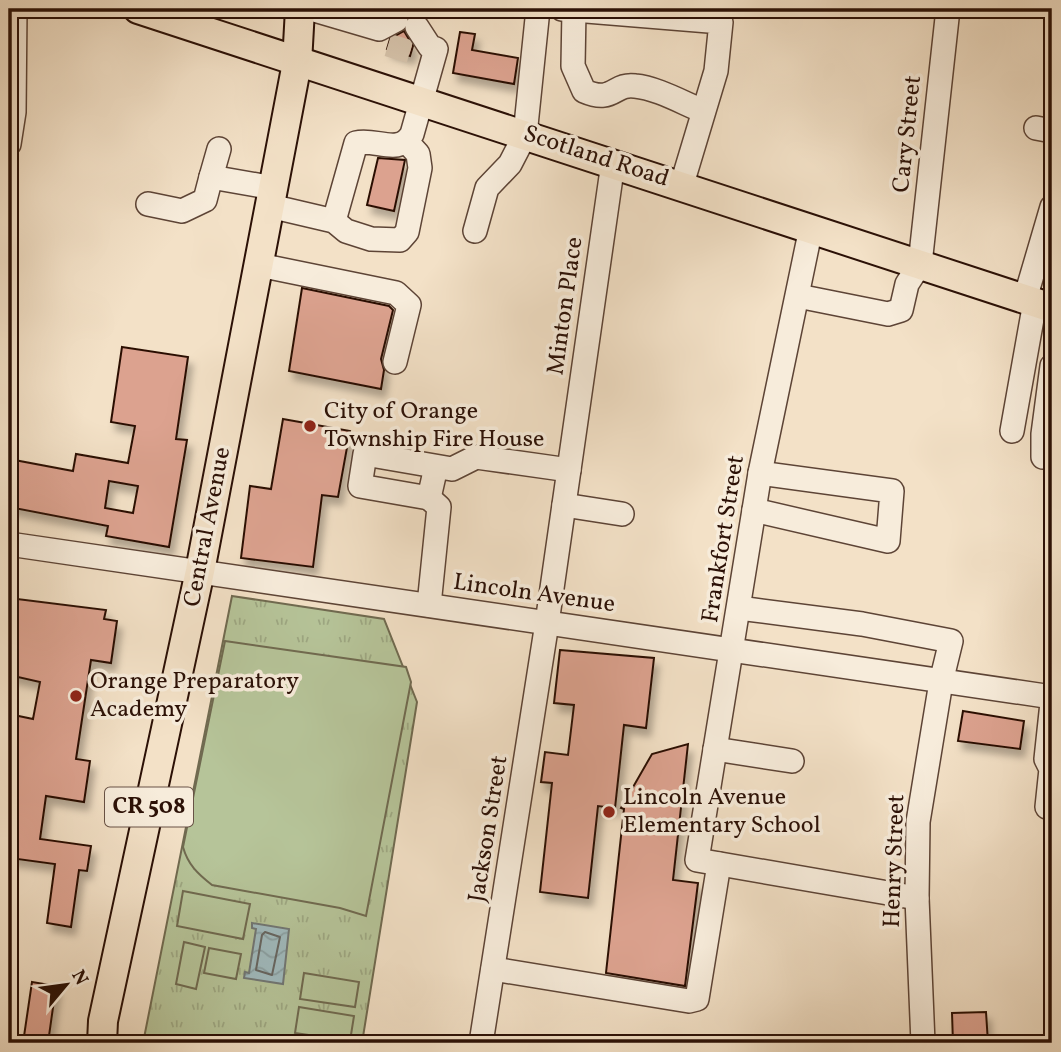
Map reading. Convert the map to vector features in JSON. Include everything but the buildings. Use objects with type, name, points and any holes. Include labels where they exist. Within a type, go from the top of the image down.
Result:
[{"type":"main road","name":"Scotland Road","points":[[138,9],[297,63],[682,184],[1038,303]]},
{"type":"main road","name":"Central Avenue","points":[[102,1043],[103,1021],[200,571],[259,265],[297,63],[300,9]]},
{"type":"street","points":[[9,144],[14,112],[15,9]]},
{"type":"street","points":[[311,9],[436,49],[423,102],[407,142],[396,146],[365,141],[356,143],[334,221]]},
{"type":"street","points":[[475,231],[487,188],[510,164],[526,135],[538,9]]},
{"type":"street","points":[[682,184],[704,111],[716,71],[721,22],[576,9],[572,66],[584,91],[596,96],[612,95],[622,87],[636,86],[704,111]]},
{"type":"street","name":"Cary Street","points":[[798,296],[888,314],[901,310],[907,284],[919,264],[948,9]]},
{"type":"street","points":[[211,177],[334,221],[346,232],[371,239],[400,240],[407,232],[420,168],[418,154],[407,142]]},
{"type":"street","points":[[148,204],[182,211],[205,200],[219,149]]},
{"type":"street","name":"Minton Place","points":[[547,623],[612,163]]},
{"type":"street","points":[[1012,432],[1038,303],[1052,207]]},
{"type":"street","name":"Frankfort Street","points":[[494,969],[689,1000],[697,999],[715,749],[760,473],[811,229]]},
{"type":"street","points":[[259,265],[396,293],[405,298],[409,305],[395,362]]},
{"type":"street","points":[[1043,457],[1042,434],[1052,366]]},
{"type":"street","points":[[429,605],[439,507],[429,498],[360,486],[365,454],[452,469],[476,457],[569,470]]},
{"type":"street","points":[[429,498],[436,467]]},
{"type":"street","points":[[754,510],[888,541],[892,491],[760,473]]},
{"type":"street","points":[[564,505],[622,514]]},
{"type":"street","name":"Lincoln Avenue","points":[[9,544],[1052,697]]},
{"type":"street","name":"Henry Street","points":[[739,608],[862,624],[951,641],[941,682],[918,822],[917,898],[923,1043]]},
{"type":"street","name":"Jackson Street","points":[[481,1043],[547,623]]},
{"type":"street","points":[[1047,807],[1051,769],[1046,759],[1052,703]]},
{"type":"street","points":[[715,749],[792,761]]},
{"type":"street","points":[[708,862],[917,898]]},
{"type":"green space","points":[[232,596],[384,619],[417,702],[362,1043],[143,1043]]},
{"type":"green space","points":[[225,641],[406,667],[411,682],[366,916],[340,908],[212,885],[198,873],[188,859],[183,847]]},
{"type":"green space","points":[[183,891],[250,904],[243,939],[177,926]]},
{"type":"green space","points":[[184,942],[205,947],[196,989],[176,984]]},
{"type":"green space","points":[[209,948],[241,954],[236,979],[204,973]]},
{"type":"green space","points":[[304,973],[359,982],[355,1007],[300,999]]},
{"type":"green space","points":[[299,1007],[354,1016],[350,1041],[295,1033]]},
{"type":"water","points":[[252,923],[289,929],[283,984],[244,978],[245,972],[249,973],[256,929],[252,928]]},
{"type":"tunnel","points":[[388,45],[411,52]]},
{"type":"place","name":"City of Orange Township Fire House","points":[[310,426]]},
{"type":"place","name":"Orange Preparatory Academy","points":[[76,696]]},
{"type":"place","name":"Lincoln Avenue Elementary School","points":[[609,812]]}]
